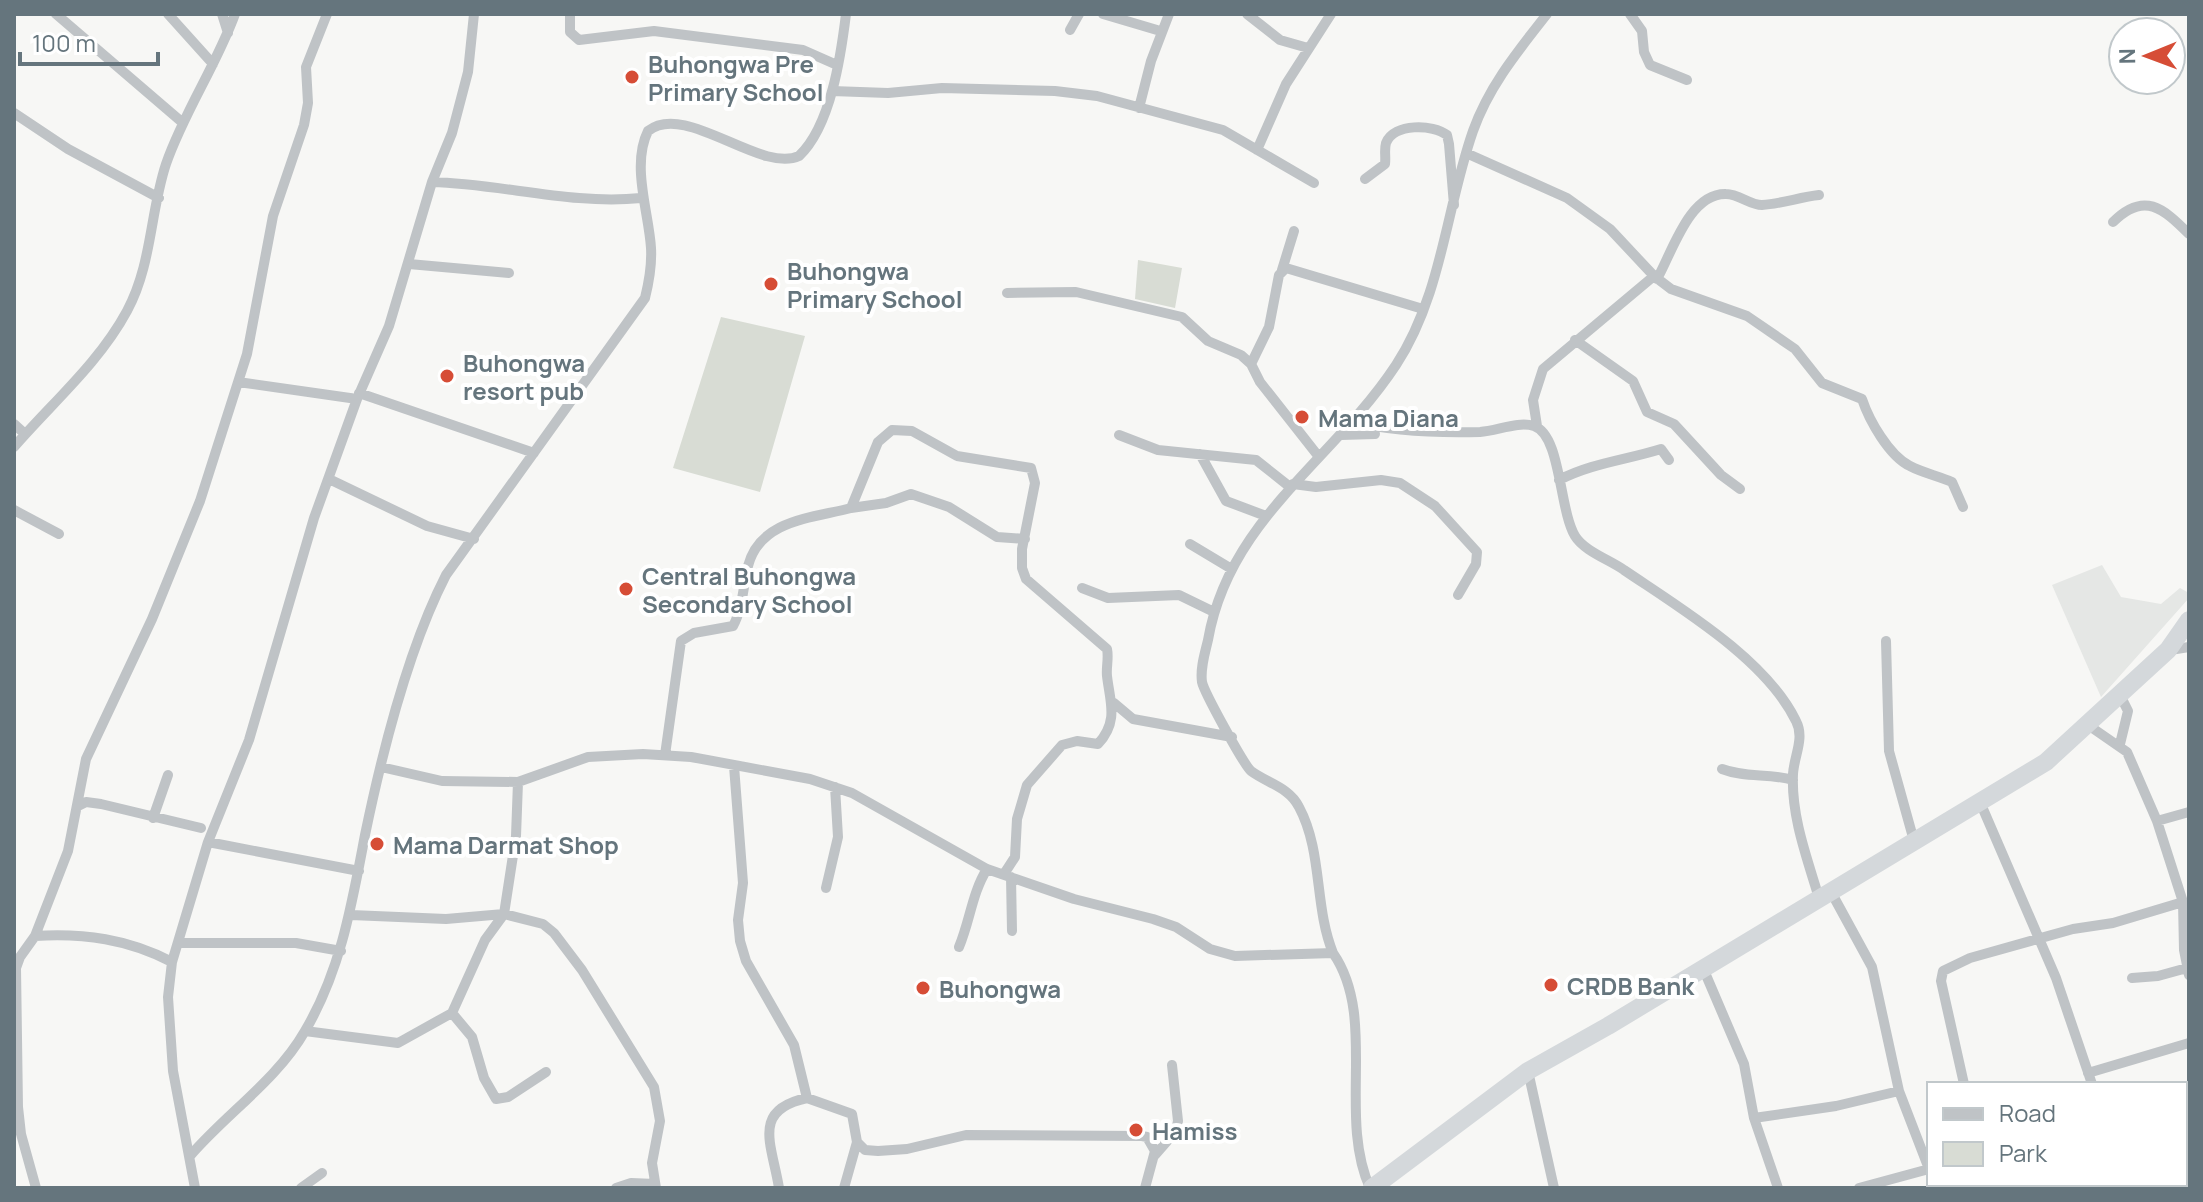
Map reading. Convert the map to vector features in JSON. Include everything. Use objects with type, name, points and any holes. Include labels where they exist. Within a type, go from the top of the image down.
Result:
[{"type":"highway","points":[[1378,1186],[1528,1071],[2046,762],[2168,650],[2189,620]]},
{"type":"street","points":[[56,14],[183,123]]},
{"type":"street","points":[[168,14],[213,64]]},
{"type":"street","points":[[222,14],[228,33]]},
{"type":"street","points":[[14,447],[106,344],[128,310],[142,278],[164,169],[235,14]]},
{"type":"street","points":[[36,1188],[21,1134],[16,1093],[16,968],[35,936],[68,851],[86,759],[158,606],[200,501],[247,354],[273,216],[304,125],[308,103],[306,67],[327,14]]},
{"type":"street","points":[[195,1188],[173,1071],[168,997],[172,962],[208,842],[249,740],[314,518],[358,396],[389,326],[409,264],[432,182],[461,100],[474,14]]},
{"type":"street","points":[[570,14],[570,32],[579,40],[654,31],[803,50],[837,65]]},
{"type":"street","points":[[190,1156],[215,1126],[270,1076],[305,1031],[341,951],[381,767],[433,600],[446,575],[645,298],[651,247],[641,198],[643,140],[654,126],[689,129],[729,139],[772,157],[793,159],[806,150],[832,91],[846,14]]},
{"type":"street","points":[[1070,30],[1079,14]]},
{"type":"street","points":[[1103,14],[1157,30]]},
{"type":"street","points":[[1139,108],[1151,61],[1169,14]]},
{"type":"street","points":[[1247,14],[1280,40],[1308,48]]},
{"type":"street","points":[[1257,150],[1286,84],[1331,14]]},
{"type":"street","points":[[1378,1186],[1364,1174],[1358,1132],[1353,998],[1346,972],[1333,953],[1325,933],[1316,865],[1299,808],[1286,791],[1244,764],[1202,684],[1214,612],[1230,568],[1266,516],[1353,422],[1401,356],[1423,309],[1454,207],[1466,153],[1494,84],[1547,14]]},
{"type":"street","points":[[1630,14],[1642,31],[1644,52],[1650,65],[1687,80]]},
{"type":"street","points":[[832,91],[1055,91],[1097,96],[1223,130],[1314,183]]},
{"type":"street","points":[[14,113],[68,149],[159,198]]},
{"type":"street","points":[[1365,179],[1385,164],[1386,143],[1390,138],[1403,131],[1433,127],[1447,135],[1454,207]]},
{"type":"street","points":[[1466,153],[1567,198],[1610,229],[1656,278],[1694,300],[1740,312],[1795,349],[1822,383],[1862,399],[1869,420],[1906,465],[1957,487],[1963,507]]},
{"type":"street","points":[[432,182],[470,183],[579,199],[641,198]]},
{"type":"street","points":[[1819,195],[1762,205],[1736,195],[1715,196],[1702,204],[1685,225],[1656,278],[1553,357],[1539,377],[1533,400],[1537,426],[1556,455],[1564,507],[1577,540],[1703,624],[1760,672],[1799,728],[1793,780],[1798,826],[1825,894],[1872,967],[1899,1091],[1927,1164]]},
{"type":"street","points":[[2113,222],[2134,205],[2149,205],[2165,211],[2189,234]]},
{"type":"street","points":[[1251,364],[1269,327],[1294,231]]},
{"type":"street","points":[[409,264],[509,273]]},
{"type":"street","points":[[1282,270],[1295,268],[1423,309]]},
{"type":"street","points":[[1007,293],[1076,292],[1182,317],[1208,341],[1241,355],[1251,364],[1260,382],[1319,457]]},
{"type":"street","points":[[1575,340],[1633,381],[1647,412],[1674,424],[1721,475],[1740,489]]},
{"type":"street","points":[[238,382],[358,396],[534,453]]},
{"type":"street","points":[[1353,422],[1422,431],[1481,432],[1537,426]]},
{"type":"street","points":[[14,424],[25,434]]},
{"type":"street","points":[[851,508],[878,442],[892,430],[912,431],[957,456],[1031,468],[1035,483],[1022,568],[1026,579],[1107,649],[1107,675],[1114,703],[1111,723],[1098,744],[1077,741],[1062,745],[1027,785],[1017,819],[1015,857],[1008,876],[1012,931]]},
{"type":"street","points":[[1341,435],[1375,434]]},
{"type":"street","points":[[1119,435],[1147,447],[1256,460],[1292,486],[1392,480],[1419,494],[1447,517],[1477,552],[1476,564],[1458,595]]},
{"type":"street","points":[[1559,480],[1596,463],[1642,457],[1657,450],[1665,451],[1669,460]]},
{"type":"street","points":[[1200,454],[1226,501],[1266,516]]},
{"type":"street","points":[[329,479],[427,526],[474,539]]},
{"type":"street","points":[[665,755],[681,641],[694,633],[733,626],[749,562],[771,533],[797,519],[886,503],[911,494],[949,507],[997,537],[1025,539]]},
{"type":"street","points":[[14,510],[59,534]]},
{"type":"street","points":[[1190,544],[1230,568]]},
{"type":"street","points":[[1082,588],[1104,598],[1179,595],[1214,612]]},
{"type":"street","points":[[1886,641],[1889,751],[1914,841]]},
{"type":"street","points":[[2168,650],[2189,647]]},
{"type":"street","points":[[2120,695],[2128,711],[2120,744]]},
{"type":"street","points":[[1114,703],[1133,719],[1232,737]]},
{"type":"street","points":[[2088,725],[2120,744],[2132,762],[2185,900],[2188,972],[2132,978]]},
{"type":"street","points":[[381,767],[442,781],[518,782],[588,757],[665,755],[734,766],[835,787],[876,806],[987,869],[1074,899],[1176,927],[1210,949],[1235,956],[1333,953]]},
{"type":"street","points":[[734,766],[743,883],[738,920],[740,941],[746,961],[794,1045],[807,1098]]},
{"type":"street","points":[[1722,769],[1741,775],[1765,774],[1793,780]]},
{"type":"street","points":[[153,818],[168,775]]},
{"type":"street","points":[[305,1031],[398,1043],[416,1036],[452,1013],[485,940],[504,914],[516,836],[518,782]]},
{"type":"street","points":[[826,888],[838,837],[835,787]]},
{"type":"street","points":[[78,806],[86,802],[101,804],[201,828]]},
{"type":"street","points":[[1980,802],[2040,940],[2090,1078],[2189,1043]]},
{"type":"street","points":[[2157,821],[2189,812]]},
{"type":"street","points":[[208,842],[359,871]]},
{"type":"street","points":[[959,947],[969,925],[977,883],[987,869]]},
{"type":"street","points":[[1964,1082],[1941,981],[1943,971],[1970,958],[2185,900]]},
{"type":"street","points":[[351,915],[446,919],[504,914],[543,924],[554,933],[647,1073],[659,1106],[659,1135],[652,1163],[655,1186],[631,1183],[616,1188]]},
{"type":"street","points":[[35,936],[71,934],[105,938],[172,962]]},
{"type":"street","points":[[179,943],[296,943],[341,951]]},
{"type":"street","points":[[1703,967],[1744,1064],[1754,1118],[1778,1188]]},
{"type":"street","points":[[452,1013],[472,1037],[484,1078],[496,1099],[508,1097],[546,1072]]},
{"type":"street","points":[[1145,1188],[1155,1155],[1176,1131],[1178,1121],[1172,1065]]},
{"type":"street","points":[[1528,1071],[1554,1188]]},
{"type":"street","points":[[1754,1118],[1836,1106],[1899,1091]]},
{"type":"street","points":[[779,1188],[769,1128],[772,1115],[779,1106],[807,1098],[852,1114],[857,1142],[844,1188]]},
{"type":"street","points":[[857,1142],[865,1150],[878,1151],[907,1149],[966,1135],[1122,1134],[1147,1137],[1155,1155]]},
{"type":"street","points":[[1859,1188],[1927,1170]]},
{"type":"street","points":[[301,1188],[322,1173]]},
{"type":"shaded area","points":[[2102,565],[2121,597],[2161,604],[2180,588],[2189,593],[2189,598],[2101,697],[2052,585]]},
{"type":"green space","points":[[1138,260],[1182,268],[1175,308],[1135,299]]},
{"type":"green space","points":[[721,317],[805,336],[760,492],[673,468]]},
{"type":"place","name":"Buhongwa Pre Primary School","points":[[632,77]]},
{"type":"place","name":"Buhongwa Primary School","points":[[771,284]]},
{"type":"place","name":"Buhongwa resort pub","points":[[447,376]]},
{"type":"place","name":"Mama Diana","points":[[1302,417]]},
{"type":"place","name":"Central Buhongwa Secondary School","points":[[626,589]]},
{"type":"place","name":"Mama Darmat Shop","points":[[377,844]]},
{"type":"place","name":"CRDB Bank","points":[[1551,985]]},
{"type":"place","name":"Buhongwa","points":[[923,988]]},
{"type":"place","name":"Hamiss","points":[[1136,1130]]}]
